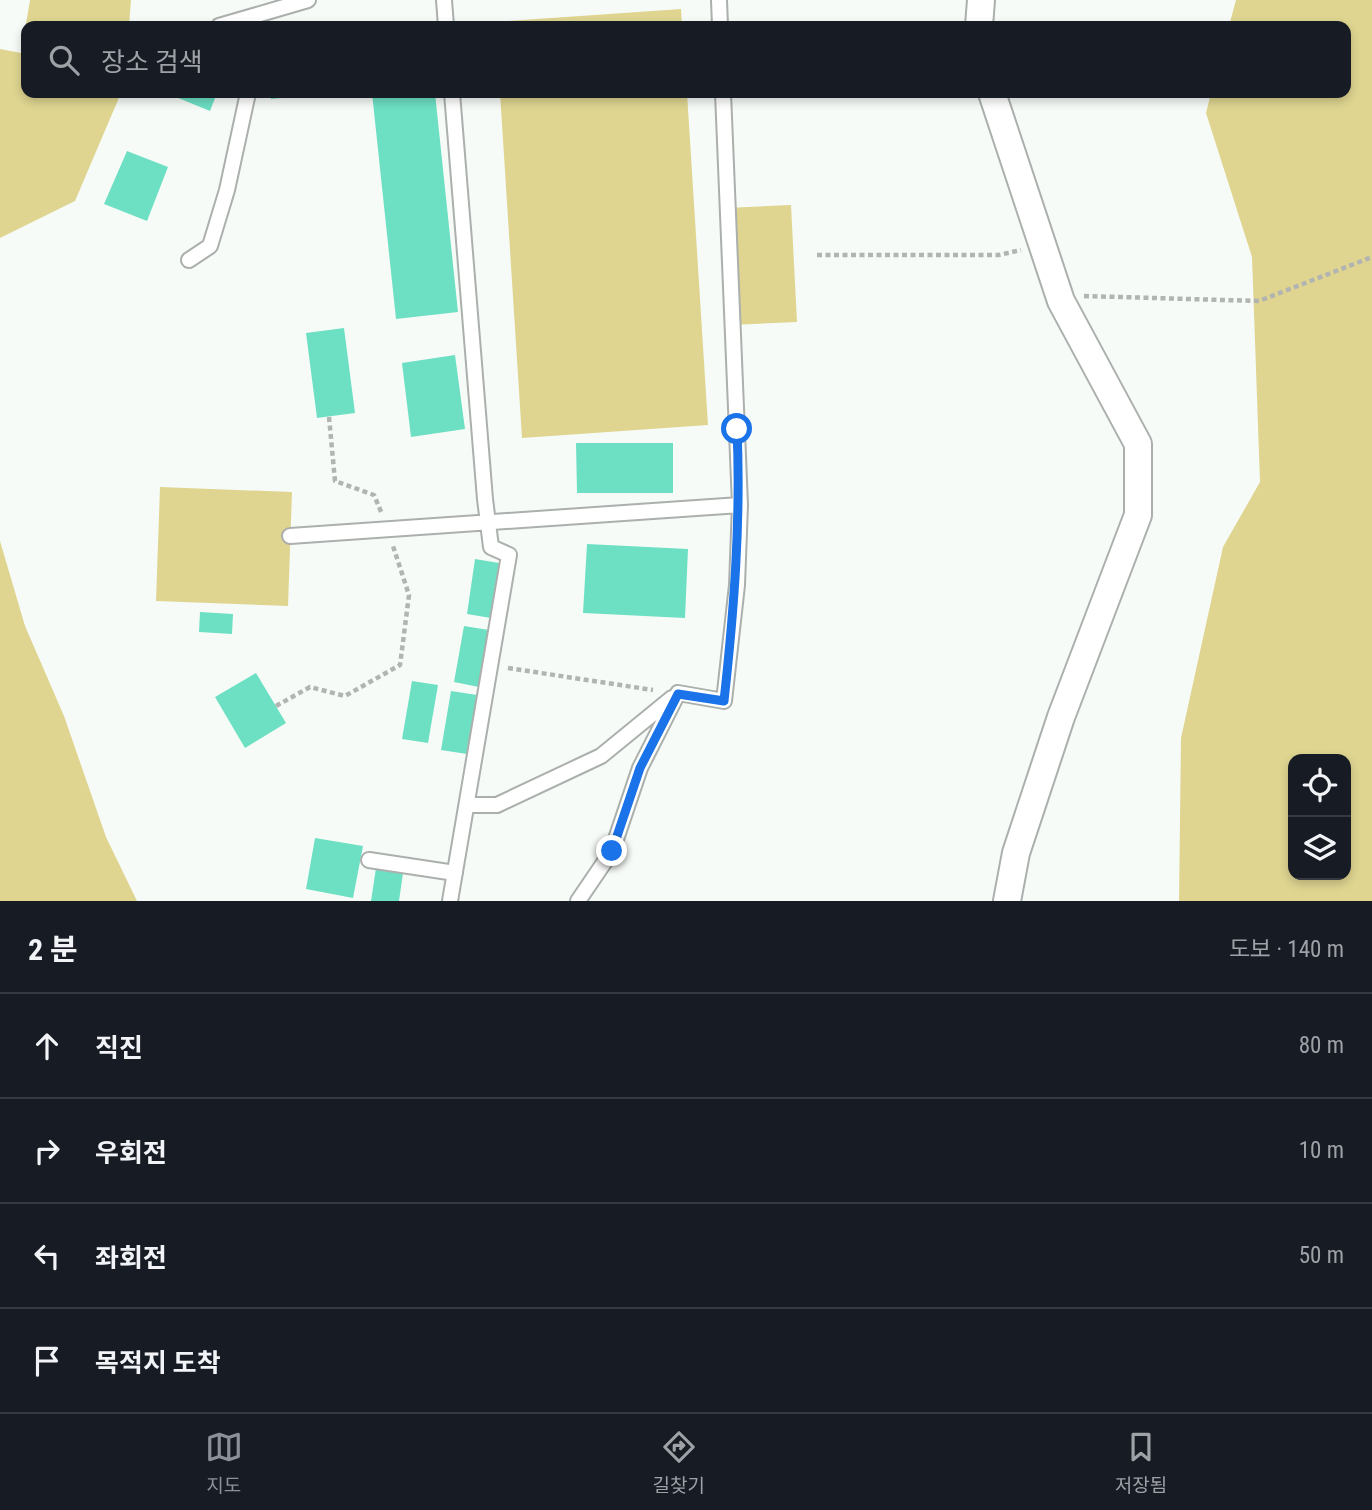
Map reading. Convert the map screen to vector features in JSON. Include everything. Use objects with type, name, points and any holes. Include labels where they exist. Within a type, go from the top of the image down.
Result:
[{"type":"street","points":[[979,21],[981,0]]},
{"type":"street","points":[[994,98],[1058,293],[1098,375],[1138,444],[1138,515],[1057,729],[1016,853],[1007,901]]},
{"type":"lane","points":[[255,20],[308,0]]},
{"type":"lane","points":[[444,0],[446,21]]},
{"type":"lane","points":[[719,0],[720,21]]},
{"type":"lane","points":[[188,260],[210,246],[247,98]]},
{"type":"lane","points":[[450,901],[509,555],[491,547],[488,524],[452,98]]},
{"type":"lane","points":[[467,805],[497,805],[601,756],[678,694],[724,701],[737,585],[740,505],[723,98]]},
{"type":"lane","points":[[290,536],[740,505]]},
{"type":"lane","points":[[578,901],[612,851],[640,768],[678,694]]},
{"type":"lane","points":[[369,860],[455,873]]},
{"type":"path","points":[[817,255],[999,255],[1043,245]]},
{"type":"path","points":[[1058,293],[1099,298],[1259,301],[1372,257]]},
{"type":"path","points":[[276,706],[310,687],[345,696],[400,665],[410,595],[374,495],[335,481],[329,416]]},
{"type":"path","points":[[508,668],[678,694]]},
{"type":"shaded area","points":[[30,0],[131,0],[129,21],[26,21]]},
{"type":"shaded area","points":[[1236,0],[1372,0],[1372,901],[1179,901],[1181,738],[1223,547],[1260,482],[1252,257],[1206,113],[1210,98],[1351,98],[1351,21],[1230,21]]},
{"type":"shaded area","points":[[681,9],[682,21],[509,21]]},
{"type":"shaded area","points":[[0,49],[21,53],[21,98],[119,98],[75,201],[0,238]]},
{"type":"shaded area","points":[[500,98],[687,98],[708,425],[522,438]]},
{"type":"shaded area","points":[[791,205],[797,322],[732,325],[727,208]]},
{"type":"shaded area","points":[[160,487],[292,492],[288,606],[156,601]]},
{"type":"shaded area","points":[[0,541],[25,626],[64,716],[106,837],[137,901],[0,901]]},
{"type":"building","points":[[178,98],[215,98],[210,111]]},
{"type":"building","points":[[373,98],[436,98],[458,312],[396,319]]},
{"type":"building","points":[[127,151],[168,167],[147,221],[104,204]]},
{"type":"building","points":[[344,328],[355,413],[317,418],[306,333]]},
{"type":"building","points":[[455,355],[465,429],[411,437],[402,363]]},
{"type":"building","points":[[576,443],[673,443],[673,493],[577,493]]},
{"type":"building","points":[[587,544],[688,549],[685,618],[583,613]]},
{"type":"building","points":[[475,559],[499,563],[491,618],[467,614]]},
{"type":"building","points":[[200,612],[233,614],[232,634],[199,632]]},
{"type":"building","points":[[464,626],[489,630],[479,687],[454,682]]},
{"type":"building","points":[[256,673],[286,723],[245,748],[215,697]]},
{"type":"building","points":[[412,681],[438,685],[428,743],[402,739]]},
{"type":"building","points":[[451,691],[477,695],[467,754],[441,750]]},
{"type":"building","points":[[315,838],[363,846],[353,898],[306,889]]},
{"type":"building","points":[[376,868],[403,873],[399,901],[371,901]]},
{"type":"route","points":[[612,851],[640,768],[678,694],[724,701],[737,585],[740,505],[737,429]]}]
